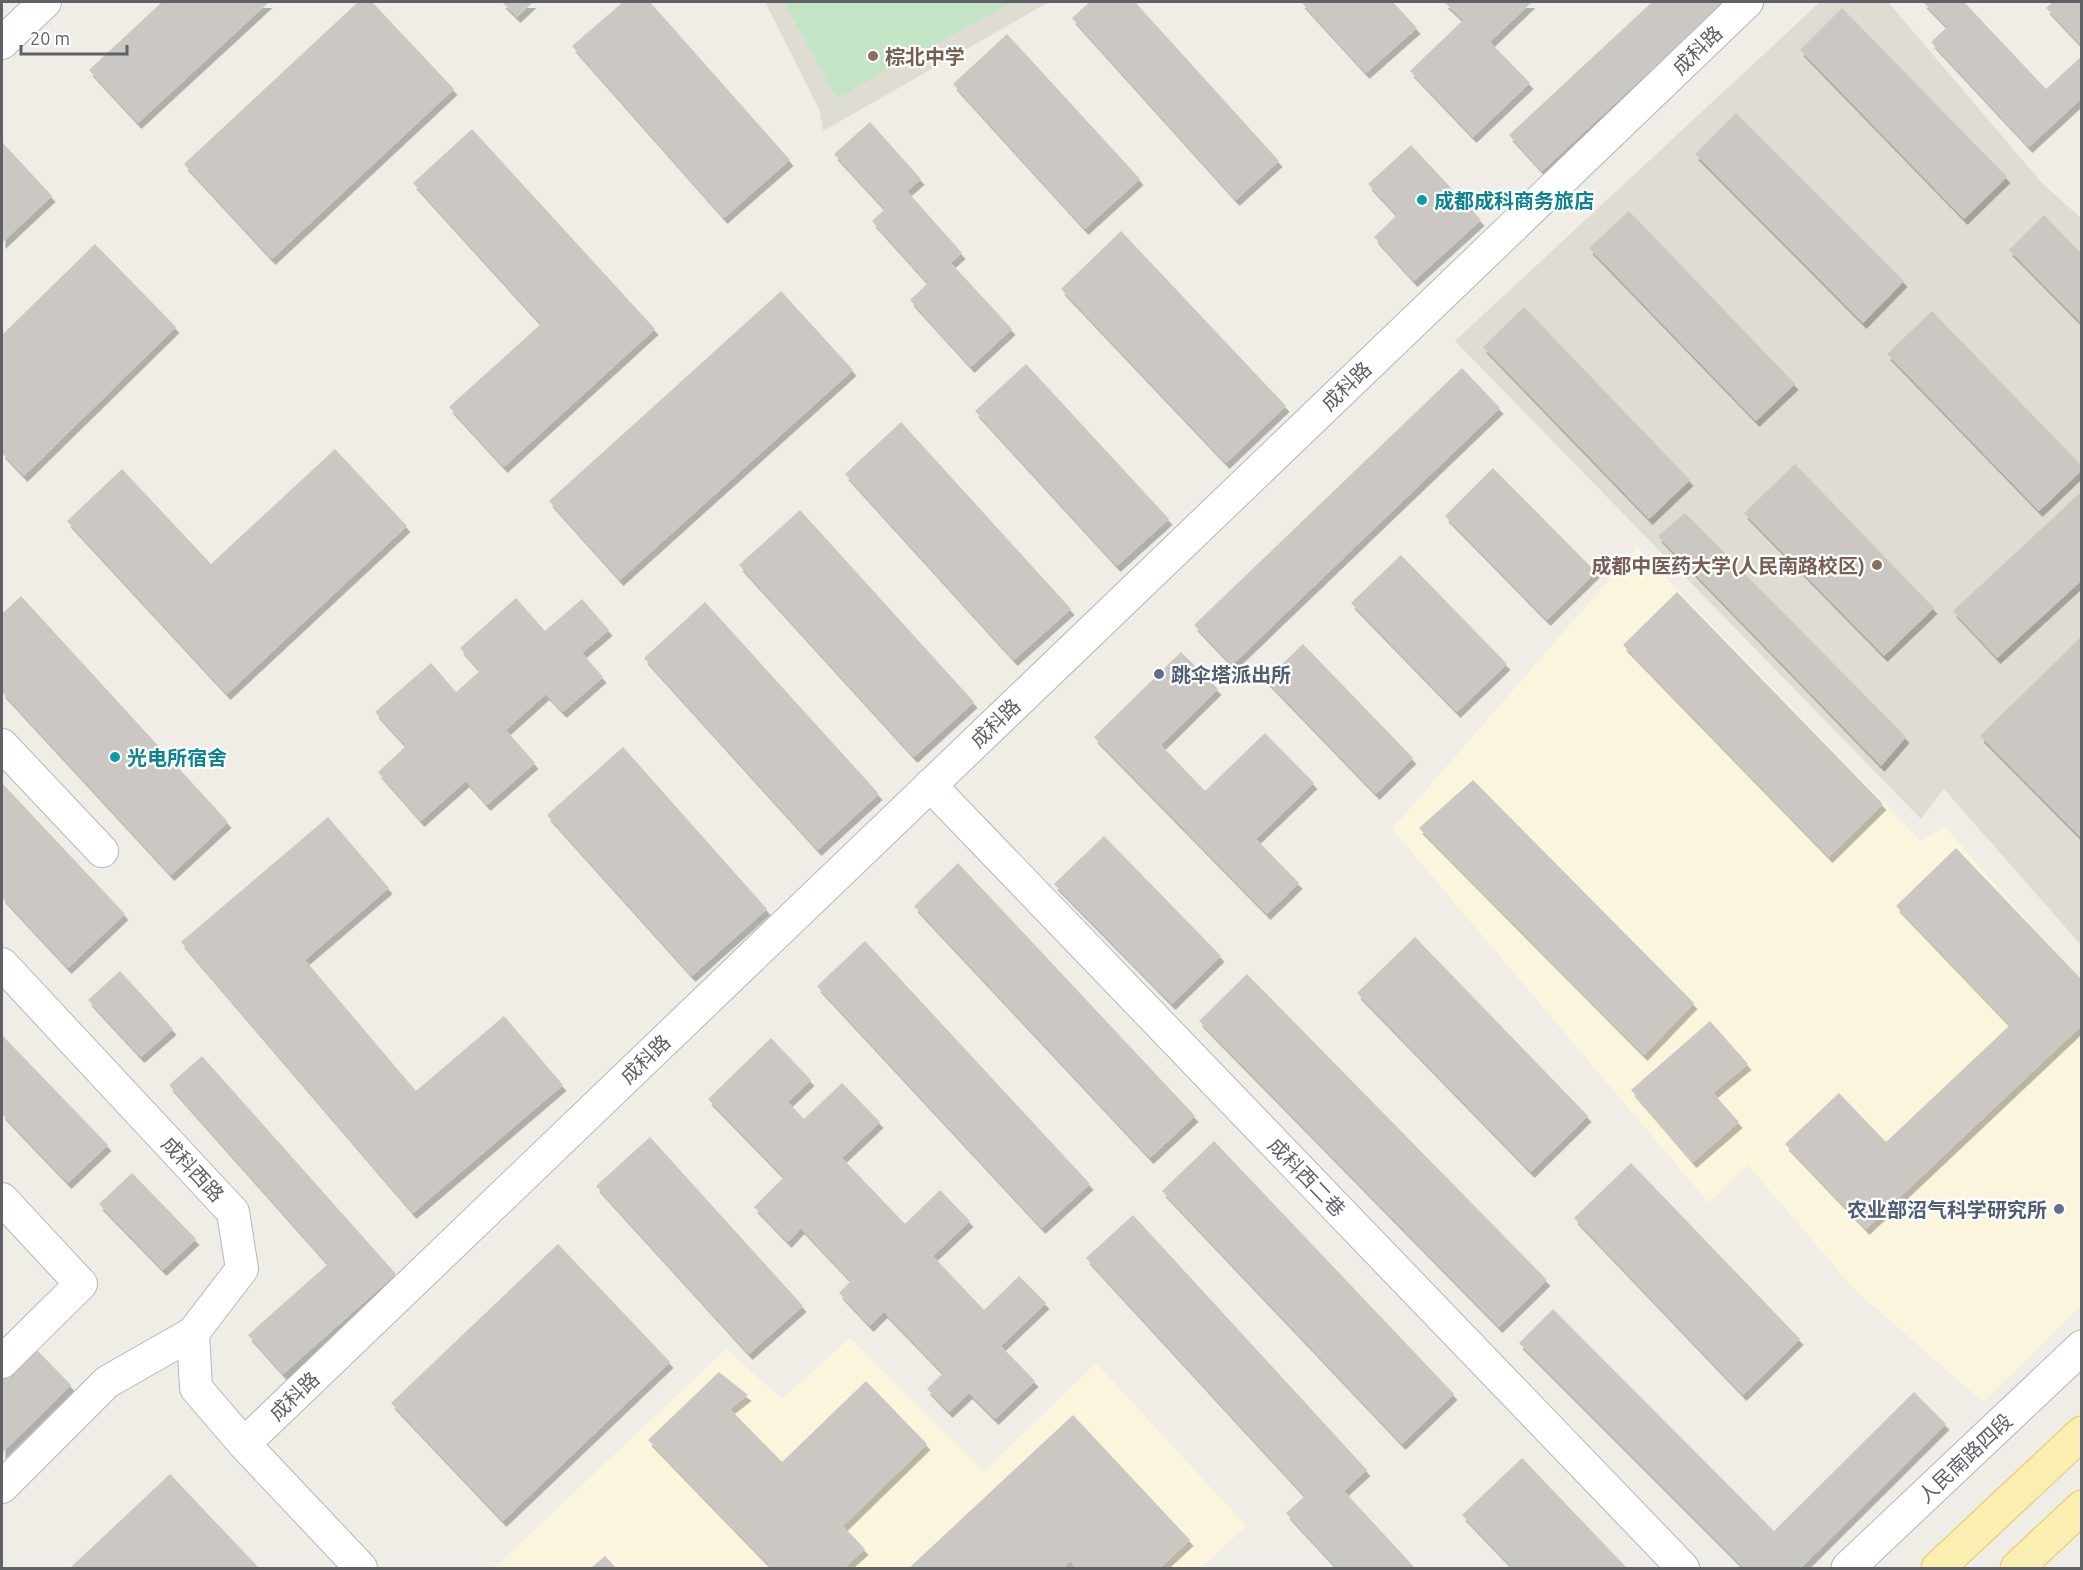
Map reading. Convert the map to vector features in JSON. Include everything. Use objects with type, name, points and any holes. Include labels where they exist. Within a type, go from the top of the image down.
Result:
[{"type":"main road","points":[[1938,1569],[2082,1432]]},
{"type":"main road","points":[[2017,1569],[2082,1507]]},
{"type":"street","points":[[2,43],[45,2]]},
{"type":"street","name":"成科路","points":[[244,1444],[1747,2]]},
{"type":"street","points":[[2,745],[102,851]]},
{"type":"street","name":"成科西二巷","points":[[930,785],[1683,1569]]},
{"type":"street","name":"成科西路","points":[[2,964],[232,1212],[242,1269],[193,1333]]},
{"type":"street","points":[[2,1199],[81,1284],[2,1362]]},
{"type":"street","points":[[2,1486],[107,1382],[193,1333],[196,1388],[244,1444],[361,1569]]},
{"type":"street","name":"人民南路四段","points":[[1848,1569],[2082,1347]]},
{"type":"shaded area","name":"棕北中学","points":[[765,2],[1049,2],[823,131],[820,111]]},
{"type":"shaded area","name":"成都中医药大学(人民南路校区)","points":[[1820,2],[1888,2],[2043,184],[2081,218],[2081,945],[1944,789],[1921,819],[1455,341]]},
{"type":"shaded area","name":"农业部沼气科学研究所","points":[[1637,548],[1921,841],[1945,827],[2081,982],[2081,1305],[1983,1402],[1854,1289],[1748,1165],[1709,1203],[1392,829]]},
{"type":"shaded area","points":[[850,1338],[984,1471],[1096,1363],[1246,1526],[1201,1568],[494,1568],[726,1349],[782,1399]]},
{"type":"green space","name":"棕北中学","points":[[784,2],[1013,2],[837,98]]},
{"type":"building","points":[[162,2],[269,2],[138,123],[89,70]]},
{"type":"building","points":[[358,2],[372,2],[454,89],[272,259],[184,164]]},
{"type":"building","points":[[502,2],[533,2],[517,17]]},
{"type":"building","points":[[623,2],[650,2],[790,160],[724,218],[572,46]]},
{"type":"building","points":[[1090,2],[1135,2],[1279,161],[1236,200],[1072,18]]},
{"type":"building","points":[[1301,2],[1393,2],[1417,28],[1366,73]]},
{"type":"building","points":[[1444,2],[1532,2],[1490,42],[1530,83],[1473,137],[1410,71],[1463,20]]},
{"type":"building","points":[[1652,2],[1724,2],[1542,171],[1509,135]]},
{"type":"building","points":[[1923,2],[1964,2],[2046,89],[2082,56],[2082,98],[2029,147],[1931,42],[1947,27]]},
{"type":"building","points":[[2053,2],[2082,2],[2082,46],[2046,8]]},
{"type":"building","points":[[1842,8],[2007,177],[1964,219],[1800,50]]},
{"type":"building","points":[[1007,34],[1140,179],[1085,229],[953,84]]},
{"type":"building","points":[[1736,113],[1904,281],[1863,323],[1695,154]]},
{"type":"building","points":[[870,122],[921,179],[907,191],[962,253],[951,263],[1012,329],[971,367],[910,300],[928,283],[872,221],[885,209],[834,154]]},
{"type":"building","points":[[472,129],[655,329],[504,467],[449,407],[541,324],[413,183]]},
{"type":"building","points":[[2,142],[52,196],[2,243]]},
{"type":"building","name":"成都成科商务旅店","points":[[1411,145],[1481,220],[1414,281],[1374,237],[1397,215],[1368,184]]},
{"type":"building","points":[[1629,211],[1795,384],[1756,421],[1589,248]]},
{"type":"building","points":[[2044,215],[2082,254],[2082,324],[2009,250]]},
{"type":"building","points":[[1121,231],[1286,406],[1226,463],[1061,289]]},
{"type":"building","points":[[95,244],[176,327],[24,476],[2,453],[2,335]]},
{"type":"building","points":[[781,291],[853,370],[620,580],[549,501]]},
{"type":"building","points":[[1524,307],[1690,480],[1649,519],[1483,347]]},
{"type":"building","points":[[1932,311],[2082,466],[2082,470],[2039,511],[1887,354]]},
{"type":"building","points":[[1026,364],[1169,519],[1117,566],[975,411]]},
{"type":"building","points":[[1462,368],[1500,408],[1232,665],[1194,625]]},
{"type":"building","points":[[901,422],[1071,609],[1014,660],[845,474]]},
{"type":"building","points":[[335,449],[407,526],[227,694],[67,521],[122,469],[211,564]]},
{"type":"building","points":[[1795,464],[1934,608],[1884,656],[1744,513]]},
{"type":"building","points":[[1493,468],[1596,572],[1547,620],[1445,516]]},
{"type":"building","points":[[2082,491],[2082,580],[1997,658],[1953,611]]},
{"type":"building","points":[[800,510],[974,702],[914,757],[739,565]]},
{"type":"building","points":[[1685,513],[1906,737],[1881,766],[1658,536]]},
{"type":"building","points":[[1401,555],[1507,664],[1457,712],[1351,603]]},
{"type":"building","points":[[1677,592],[1883,804],[1829,857],[1623,645]]},
{"type":"building","name":"光电所宿舍","points":[[21,596],[228,822],[171,875],[2,692],[2,614]]},
{"type":"building","points":[[516,598],[545,631],[582,599],[609,630],[582,653],[603,677],[563,712],[546,694],[506,730],[535,763],[487,805],[466,781],[421,821],[378,772],[406,746],[375,712],[431,663],[456,692],[480,671],[460,648]]},
{"type":"building","points":[[705,602],[879,794],[818,850],[644,658]]},
{"type":"building","points":[[2082,636],[2082,839],[1980,736]]},
{"type":"building","points":[[1303,644],[1413,758],[1376,794],[1266,680]]},
{"type":"building","points":[[1181,652],[1218,689],[1161,745],[1205,791],[1265,733],[1314,783],[1256,839],[1299,883],[1267,914],[1094,737]]},
{"type":"building","points":[[623,747],[767,909],[692,976],[547,815]]},
{"type":"building","points":[[1473,780],[1694,1003],[1644,1055],[1419,828]]},
{"type":"building","points":[[2,783],[125,914],[68,968],[2,897]]},
{"type":"building","points":[[328,817],[389,888],[305,960],[416,1091],[504,1016],[563,1085],[413,1213],[181,942]]},
{"type":"building","points":[[1104,836],[1221,956],[1172,1004],[1054,884]]},
{"type":"building","points":[[1956,848],[2082,980],[2082,1025],[1866,1229],[1785,1144],[1839,1093],[1886,1142],[2010,1025],[1896,906]]},
{"type":"building","points":[[958,863],[1195,1116],[1150,1158],[914,906]]},
{"type":"building","points":[[1415,937],[1588,1116],[1531,1172],[1357,993]]},
{"type":"building","points":[[865,941],[1090,1184],[1042,1228],[817,986]]},
{"type":"building","points":[[120,971],[173,1029],[141,1057],[88,1000]]},
{"type":"building","points":[[1247,974],[1547,1280],[1499,1327],[1199,1021]]},
{"type":"building","points":[[1710,1021],[1748,1064],[1713,1093],[1739,1122],[1693,1162],[1631,1090]]},
{"type":"building","points":[[2,1035],[108,1145],[68,1183],[2,1114]]},
{"type":"building","points":[[771,1038],[811,1080],[788,1102],[804,1119],[842,1083],[880,1122],[842,1158],[905,1224],[940,1190],[970,1221],[933,1256],[984,1310],[1019,1276],[1046,1303],[1001,1346],[1035,1381],[995,1419],[969,1393],[949,1412],[927,1389],[943,1373],[884,1312],[870,1326],[839,1293],[851,1281],[801,1228],[788,1242],[754,1207],[784,1177],[708,1099]]},
{"type":"building","points":[[202,1056],[396,1274],[283,1374],[248,1335],[328,1264],[169,1085]]},
{"type":"building","points":[[650,1137],[803,1306],[749,1354],[596,1186]]},
{"type":"building","points":[[1214,1141],[1454,1394],[1402,1444],[1162,1191]]},
{"type":"building","points":[[1631,1163],[1800,1339],[1743,1395],[1574,1218]]},
{"type":"building","points":[[132,1173],[196,1239],[163,1270],[99,1204]]},
{"type":"building","points":[[1133,1215],[1367,1470],[1344,1491],[1415,1568],[1337,1568],[1286,1513],[1305,1496],[1086,1258]]},
{"type":"building","points":[[558,1244],[670,1362],[503,1521],[391,1403]]},
{"type":"building","points":[[1553,1309],[1774,1531],[1914,1392],[1946,1424],[1801,1568],[1744,1568],[1519,1343]]},
{"type":"building","points":[[34,1347],[71,1385],[2,1453],[2,1379]]},
{"type":"building","points":[[719,1372],[748,1395],[730,1409],[782,1462],[866,1381],[927,1444],[843,1526],[865,1549],[844,1568],[772,1568],[648,1440]]},
{"type":"building","points":[[1073,1415],[1190,1540],[1160,1568],[1077,1568],[1070,1561],[1063,1568],[909,1568]]},
{"type":"building","points":[[1522,1458],[1627,1568],[1513,1568],[1462,1515]]},
{"type":"building","points":[[170,1474],[259,1568],[70,1568]]},
{"type":"building","points":[[605,1556],[616,1568],[591,1568]]},
{"type":"place","name":"棕北中学","points":[[873,56]]},
{"type":"place","name":"成都成科商务旅店","points":[[1422,200]]},
{"type":"place","name":"成都中医药大学(人民南路校区)","points":[[1877,565]]},
{"type":"place","name":"跳伞塔派出所","points":[[1159,674]]},
{"type":"place","name":"光电所宿舍","points":[[115,757]]},
{"type":"place","name":"农业部沼气科学研究所","points":[[2059,1209]]}]
